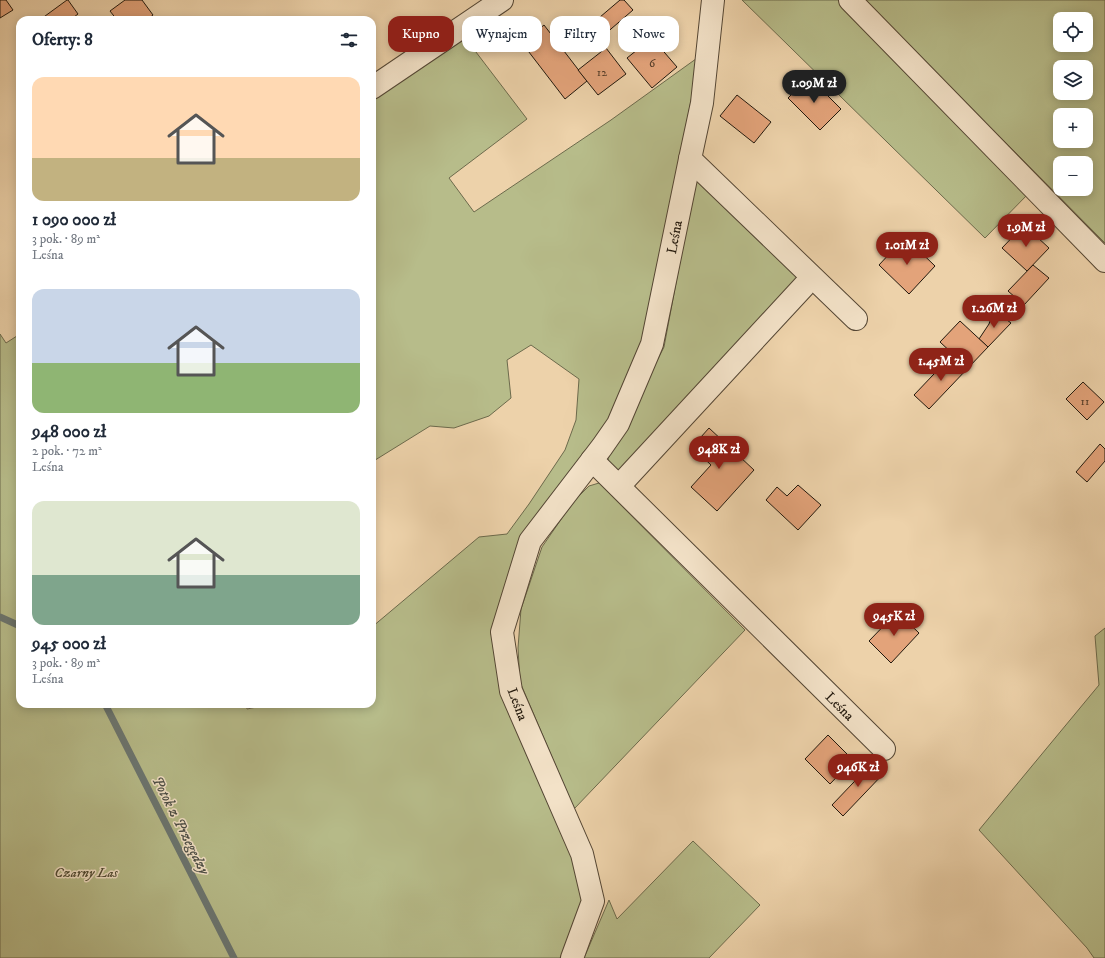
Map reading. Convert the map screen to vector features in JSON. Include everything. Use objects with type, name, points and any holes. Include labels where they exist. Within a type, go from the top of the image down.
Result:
[{"type":"street","points":[[376,85],[502,0]]},
{"type":"street","name":"Leśna","points":[[572,958],[593,901],[582,854],[511,691],[502,632],[530,541],[618,424],[652,344],[702,103],[713,0]]},
{"type":"street","points":[[850,0],[1105,261]]},
{"type":"street","points":[[690,159],[856,319]]},
{"type":"street","points":[[619,486],[804,286]]},
{"type":"street","name":"Leśna","points":[[592,460],[884,750]]},
{"type":"green space","points":[[742,0],[839,0],[1029,193],[985,238]]},
{"type":"green space","points":[[864,0],[1105,0],[1105,243],[1058,196],[1093,196],[1093,156],[1053,156],[1053,191]]},
{"type":"green space","name":"Czarny Las","points":[[462,36],[462,52],[476,52],[527,119],[449,178],[474,212],[611,120],[700,56],[641,346],[614,414],[581,460],[491,634],[574,856],[584,899],[570,939],[560,958],[0,958],[0,334],[6,343],[16,337],[16,708],[376,708],[376,624],[479,537],[507,534],[565,450],[576,420],[579,379],[531,345],[507,360],[511,398],[489,416],[454,428],[430,426],[376,460],[376,96],[439,52],[454,52],[454,41]]},
{"type":"green space","points":[[696,176],[800,276],[619,470],[610,470],[608,459],[664,347]]},
{"type":"green space","points":[[599,483],[745,630],[574,809],[520,682],[518,648],[521,609],[542,547],[573,502],[589,486]]},
{"type":"green space","points":[[1105,628],[1105,958],[1094,958],[1087,948],[979,830],[1099,685],[1095,636]]},
{"type":"green space","points":[[693,841],[760,905],[709,958],[584,958],[609,900],[617,919]]},
{"type":"building","points":[[0,0],[6,0],[13,10],[0,18]]},
{"type":"building","points":[[67,0],[78,14],[75,16],[45,16]]},
{"type":"building","points":[[125,0],[142,0],[153,15],[114,16],[110,11]]},
{"type":"building","points":[[620,0],[624,0],[633,10],[626,16],[618,16],[618,23],[610,30],[610,16],[601,16]]},
{"type":"building","points":[[544,25],[550,33],[550,52],[565,52],[587,81],[565,99],[529,52],[542,52],[542,27]]},
{"type":"building","points":[[601,52],[609,52],[626,74],[598,95],[578,70]]},
{"type":"building","points":[[634,52],[664,52],[677,67],[652,88],[627,58]]},
{"type":"building","points":[[809,77],[841,109],[820,130],[788,98]]},
{"type":"building","points":[[737,95],[771,122],[754,143],[720,116]]},
{"type":"building","points":[[1024,225],[1049,248],[1027,271],[1002,248]]},
{"type":"building","points":[[905,237],[935,266],[909,294],[879,265]]},
{"type":"building","points":[[1033,265],[1049,278],[1024,305],[1008,291]]},
{"type":"building","points":[[994,310],[1011,323],[988,347],[979,339],[989,324]]},
{"type":"building","points":[[960,321],[988,347],[968,368],[940,342]]},
{"type":"building","points":[[953,354],[968,368],[929,409],[914,395]]},
{"type":"building","points":[[1083,382],[1104,402],[1087,420],[1066,399]]},
{"type":"building","points":[[709,428],[754,470],[717,511],[691,487],[711,465],[692,447]]},
{"type":"building","points":[[1100,444],[1105,449],[1105,461],[1087,482],[1076,472]]},
{"type":"building","points":[[798,485],[821,505],[798,530],[766,500],[777,487],[787,496]]},
{"type":"building","points":[[897,612],[919,633],[891,663],[869,641]]},
{"type":"building","points":[[828,735],[853,760],[830,784],[805,759]]},
{"type":"building","points":[[874,761],[885,772],[843,816],[832,805]]},
{"type":"waterway","name":"Potok z Przegędzy","points":[[0,617],[16,624]]},
{"type":"waterway","name":"Potok z Przegędzy","points":[[107,708],[234,958]]}]
